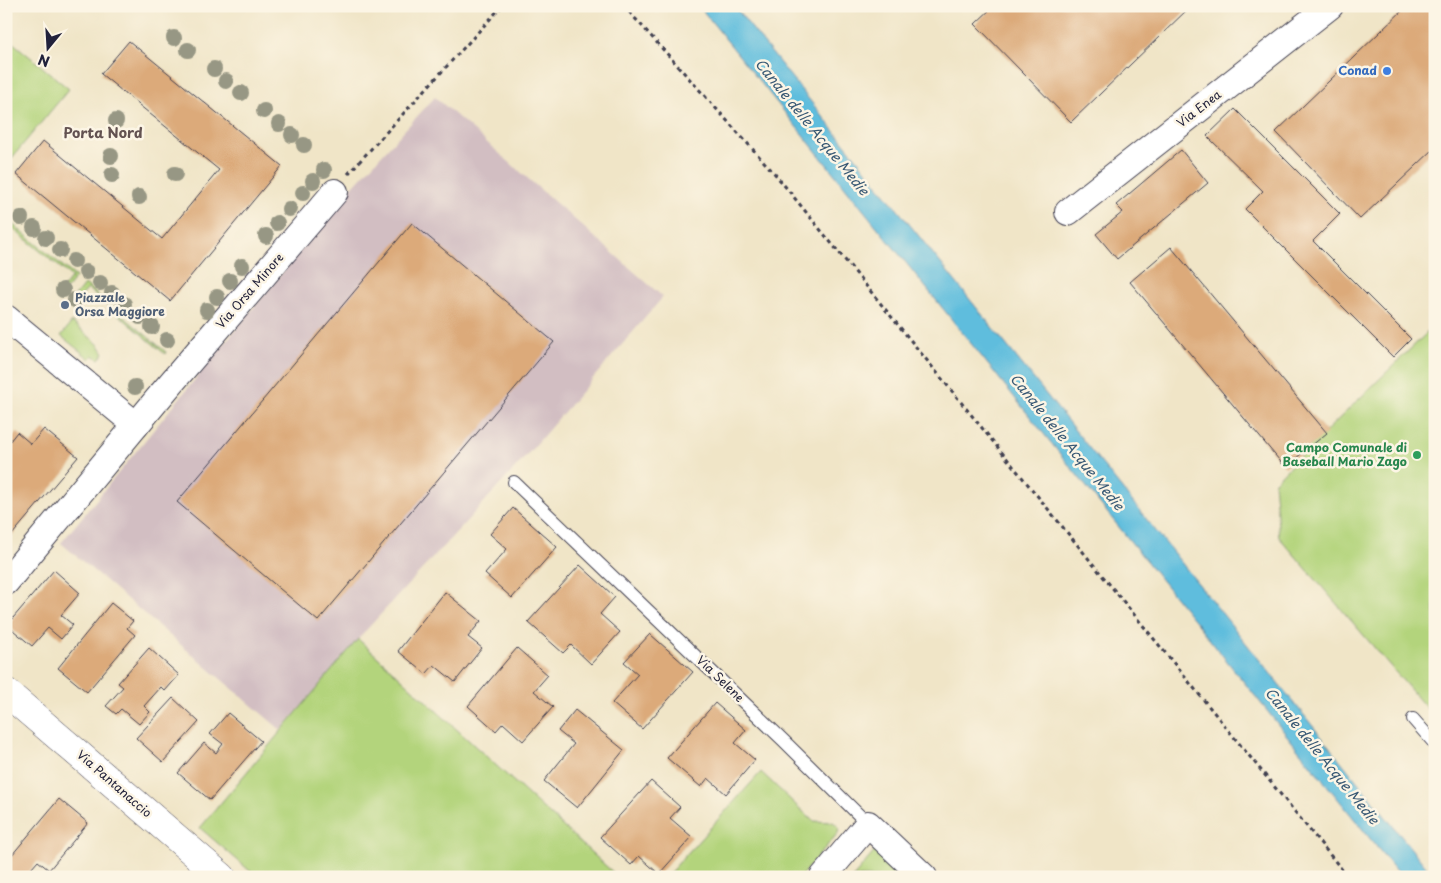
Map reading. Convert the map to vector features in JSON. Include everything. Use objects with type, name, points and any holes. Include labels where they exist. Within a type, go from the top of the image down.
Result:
[{"type":"street","name":"Via Enea","points":[[1068,212],[1330,6]]},
{"type":"street","name":"Via Orsa Minore","points":[[6,582],[136,425],[335,192]]},
{"type":"street","points":[[6,318],[136,425]]},
{"type":"street","name":"Via Pantanaccio","points":[[6,692],[222,877]]},
{"type":"street","points":[[823,877],[868,824]]},
{"type":"street","name":"Via Selene","points":[[868,824],[924,877]]},
{"type":"lane","name":"Via Selene","points":[[514,482],[791,747],[868,824]]},
{"type":"lane","points":[[1413,719],[1435,744]]},
{"type":"path","points":[[335,192],[342,181],[502,6]]},
{"type":"path","points":[[624,6],[775,174],[1348,877]]},
{"type":"path","points":[[6,74],[10,85],[6,99]]},
{"type":"shaded area","points":[[435,97],[663,297],[520,463],[358,639],[281,730],[61,543],[354,185]]},
{"type":"green space","points":[[6,37],[69,89],[6,165]]},
{"type":"green space","points":[[6,219],[76,277],[63,293],[61,291],[72,277],[6,223]]},
{"type":"green space","points":[[85,284],[166,352],[165,354],[88,289],[75,303],[72,300]]},
{"type":"green space","points":[[72,322],[99,345],[104,353],[99,359],[93,355],[90,359],[61,336]]},
{"type":"green space","points":[[1435,325],[1435,718],[1279,537],[1274,482]]},
{"type":"green space","points":[[358,639],[618,877],[257,877],[200,828]]},
{"type":"green space","points":[[761,772],[813,821],[833,822],[839,827],[838,833],[800,877],[666,877]]},
{"type":"green space","points":[[876,850],[904,877],[853,877]]},
{"type":"water","name":"Canale delle Acque Medie","points":[[699,6],[734,6],[1434,877],[1401,877]]},
{"type":"building","points":[[994,6],[1191,6],[1071,122],[975,24]]},
{"type":"building","name":"Conad","points":[[1407,6],[1430,6],[1435,11],[1435,148],[1360,219],[1276,132]]},
{"type":"building","points":[[129,41],[282,166],[170,301],[16,174],[43,141],[162,239],[219,170],[101,74]]},
{"type":"building","points":[[1235,109],[1340,214],[1313,241],[1411,339],[1393,357],[1245,209],[1263,191],[1207,136]]},
{"type":"building","points":[[1181,150],[1208,183],[1117,259],[1096,234],[1123,212],[1116,205]]},
{"type":"building","points":[[412,223],[554,342],[318,621],[177,502]]},
{"type":"building","points":[[1171,247],[1327,433],[1285,467],[1130,282]]},
{"type":"building","points":[[44,429],[78,457],[6,542],[6,446],[17,432],[31,444]]},
{"type":"building","points":[[513,508],[557,547],[512,598],[485,574],[507,549],[490,534]]},
{"type":"building","points":[[580,565],[615,597],[600,614],[620,632],[591,664],[571,645],[563,653],[528,622]]},
{"type":"building","points":[[54,570],[80,593],[61,615],[73,625],[61,639],[48,628],[32,646],[7,625]]},
{"type":"building","points":[[445,592],[481,621],[468,637],[482,648],[455,682],[434,665],[426,674],[398,651]]},
{"type":"building","points":[[111,603],[133,621],[127,628],[135,635],[87,692],[58,668]]},
{"type":"building","points":[[650,634],[693,672],[642,729],[612,703],[638,674],[624,662]]},
{"type":"building","points":[[149,648],[179,675],[165,691],[161,687],[144,706],[150,712],[139,724],[121,709],[116,714],[106,706],[123,687],[118,683]]},
{"type":"building","points":[[517,648],[548,675],[534,691],[553,707],[523,741],[503,723],[496,731],[468,706]]},
{"type":"building","points":[[173,698],[199,722],[163,762],[136,738]]},
{"type":"building","points":[[715,703],[746,730],[735,743],[755,760],[726,794],[708,778],[701,787],[667,758]]},
{"type":"building","points":[[575,710],[624,750],[577,808],[544,781],[574,744],[558,731]]},
{"type":"building","points":[[228,713],[261,741],[210,800],[178,773],[204,743],[216,753],[223,744],[210,734]]},
{"type":"building","points":[[651,781],[680,807],[670,818],[692,837],[659,874],[639,856],[631,865],[600,837]]},
{"type":"building","points":[[59,799],[88,823],[49,870],[38,861],[24,877],[6,877],[6,862]]},
{"type":"place","name":"Conad","points":[[1387,71]]},
{"type":"place","name":"Piazzale Orsa Maggiore","points":[[65,305]]},
{"type":"place","name":"Campo Comunale di Baseball Mario Zago","points":[[1417,455]]},
{"type":"district","name":"Porta Nord","points":[[103,133]]}]
